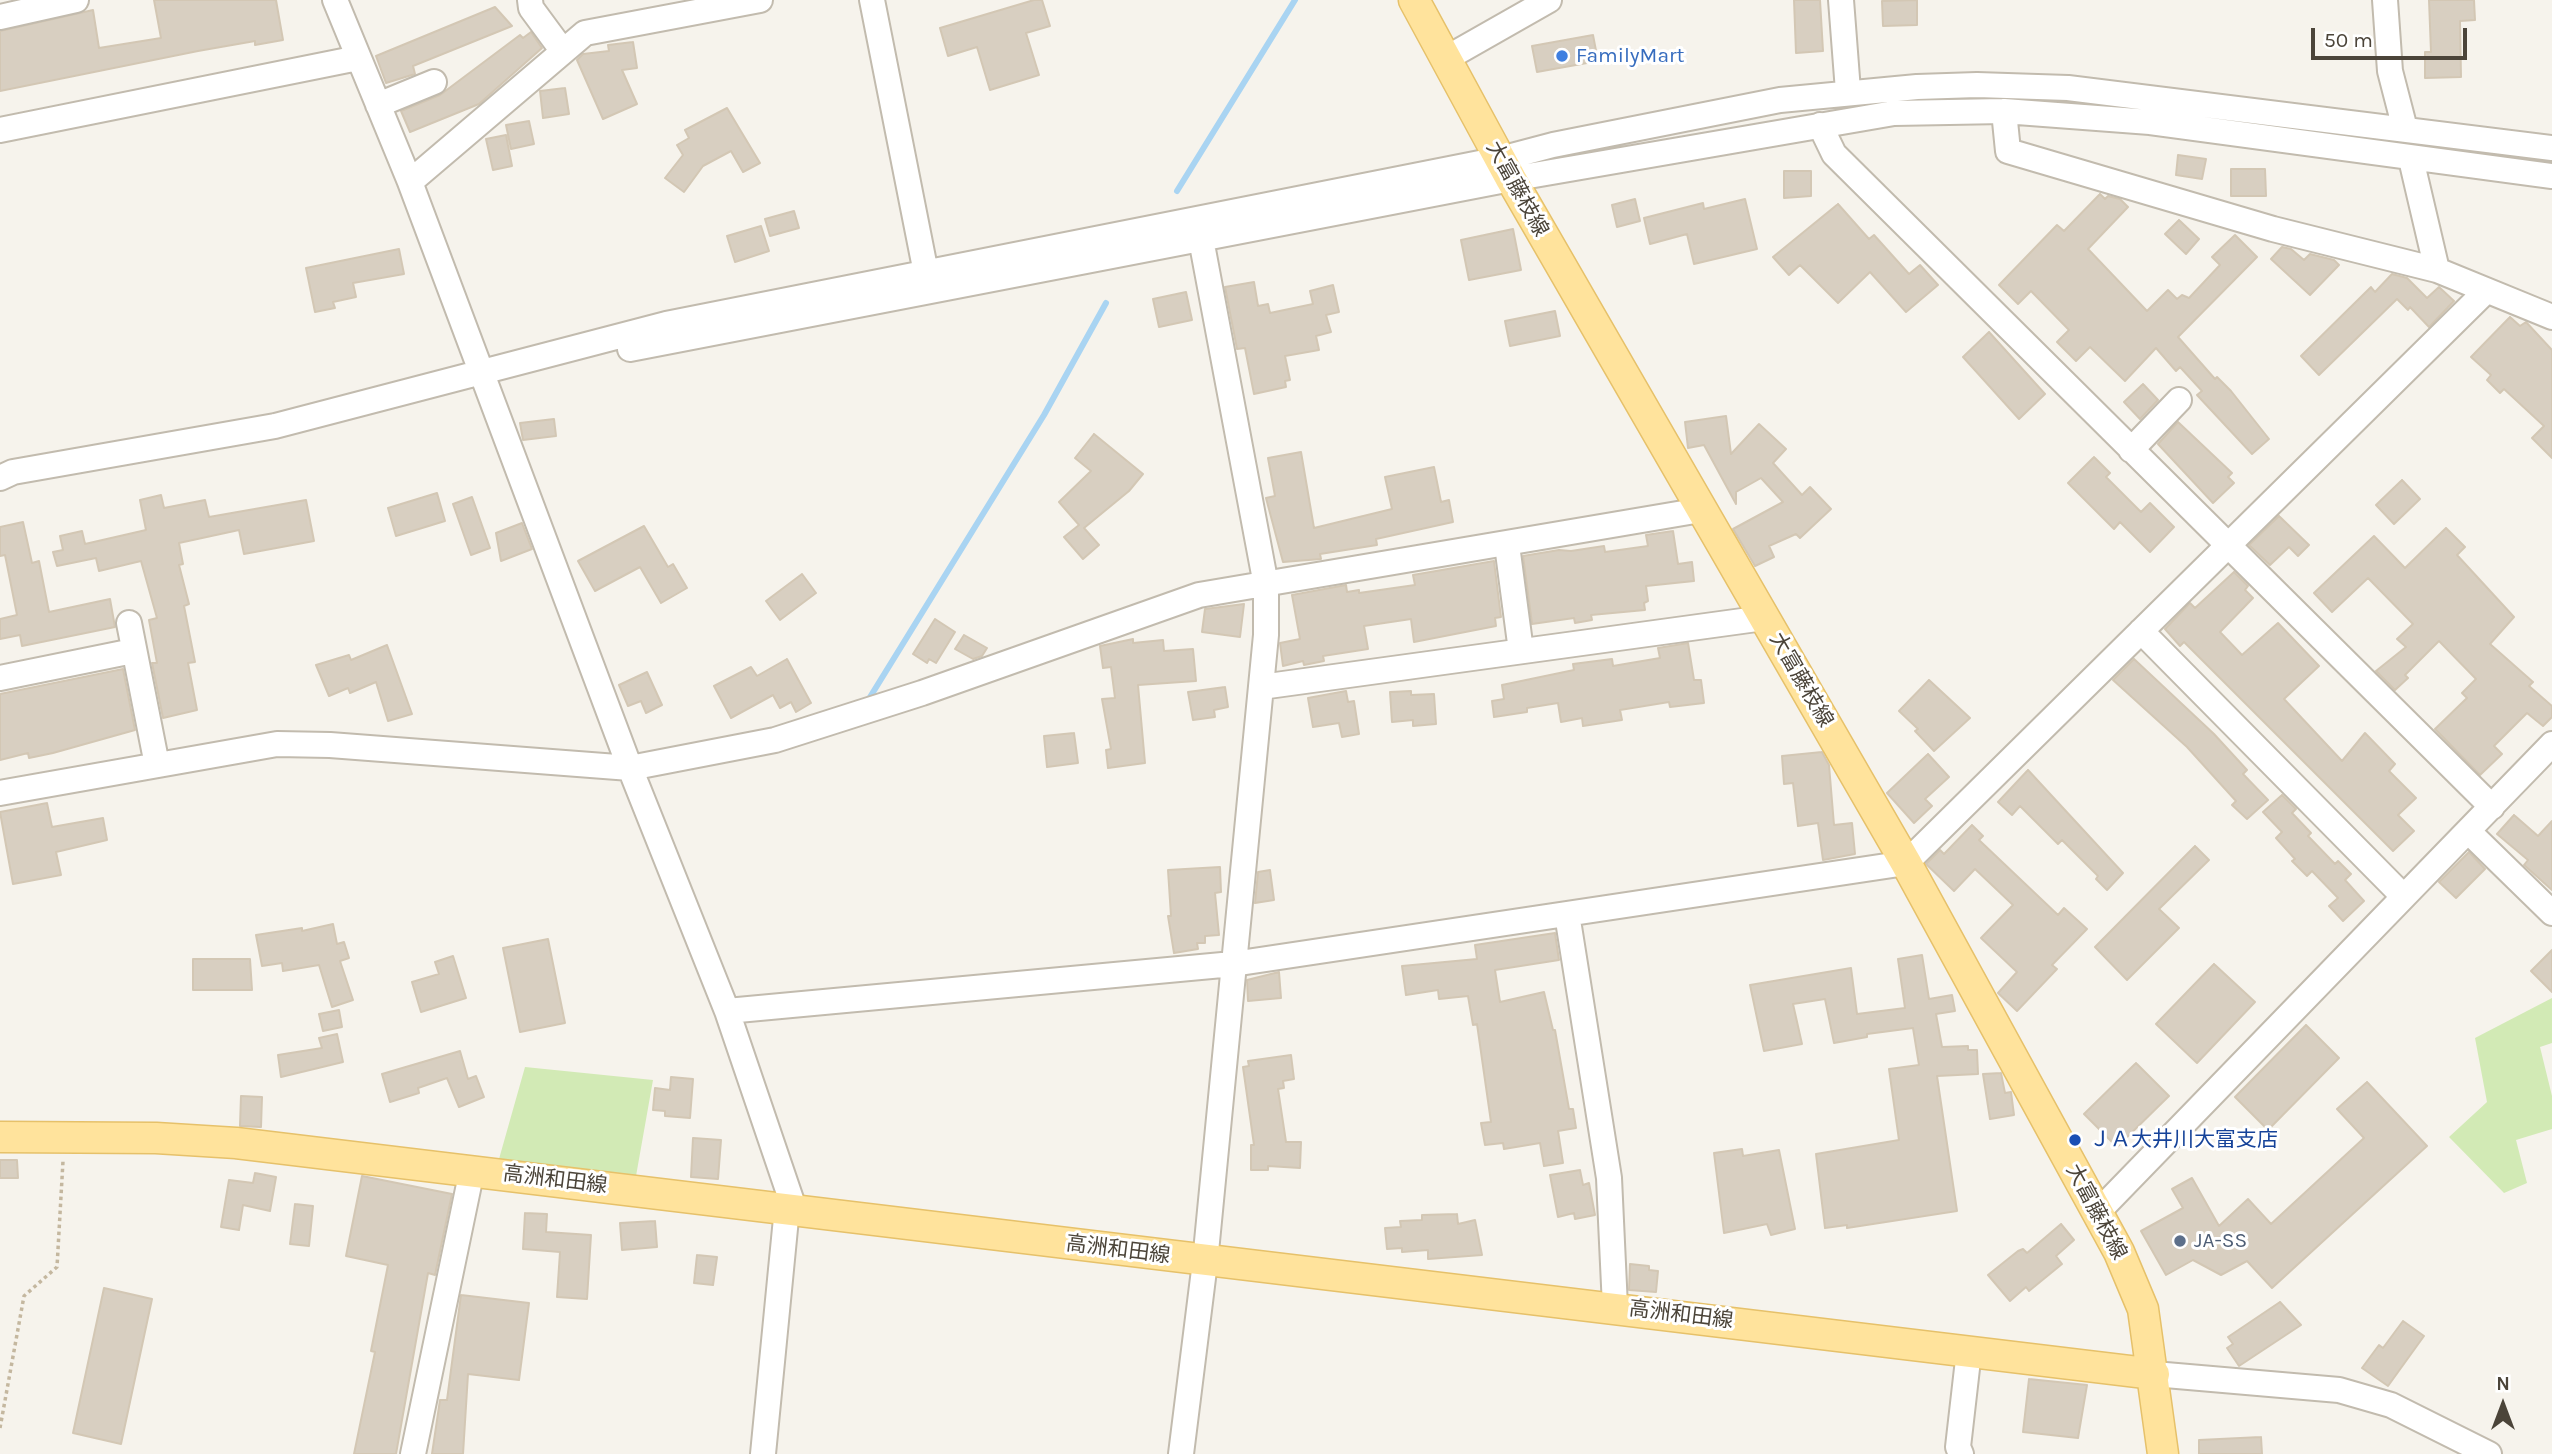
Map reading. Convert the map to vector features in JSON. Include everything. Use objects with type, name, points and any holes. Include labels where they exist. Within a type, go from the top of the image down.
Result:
[{"type":"main road","name":"大富藤枝線","points":[[1414,0],[1506,169],[1906,863],[2119,1252],[2143,1309],[2154,1374]]},
{"type":"main road","name":"高洲和田線","points":[[0,1130],[65,1138],[236,1143],[790,1208],[1205,1262],[1615,1307],[2154,1374]]},
{"type":"main road","points":[[2154,1374],[2163,1454]]},
{"type":"street","points":[[0,17],[76,0]]},
{"type":"street","points":[[335,0],[410,182],[478,370],[630,768],[727,1011],[790,1208],[763,1454]]},
{"type":"street","points":[[530,0],[531,8],[562,50]]},
{"type":"street","points":[[410,182],[585,33],[760,0]]},
{"type":"street","points":[[873,0],[926,274]]},
{"type":"street","points":[[1447,58],[1549,0]]},
{"type":"street","points":[[1841,0],[1848,91]]},
{"type":"street","points":[[2385,0],[2390,71],[2405,129]]},
{"type":"street","points":[[0,130],[358,58]]},
{"type":"street","points":[[379,105],[433,82]]},
{"type":"street","points":[[478,370],[505,373],[1201,239],[1506,169],[1553,145],[1780,100],[1848,91],[1978,85],[2068,88],[2552,148]]},
{"type":"street","points":[[2004,111],[2008,150],[2273,229],[2437,270],[2552,317]]},
{"type":"street","points":[[0,478],[13,472],[275,426],[478,370],[666,324],[1506,169],[1894,113],[2004,111],[2150,122],[2552,176]]},
{"type":"street","points":[[1820,125],[1835,154],[2492,807]]},
{"type":"street","points":[[2411,159],[2437,270]]},
{"type":"street","points":[[1181,1454],[1205,1262],[1266,635],[1266,585],[1201,239]]},
{"type":"street","points":[[727,1011],[1233,964],[1906,863],[2227,546],[2389,391],[2486,292]]},
{"type":"street","points":[[2131,450],[2179,400]]},
{"type":"street","points":[[0,793],[277,744],[330,745],[630,768],[775,740],[922,693],[1199,595],[1507,545],[1701,510]]},
{"type":"street","points":[[1507,545],[1521,651]]},
{"type":"street","points":[[1261,687],[1764,618]]},
{"type":"street","points":[[129,623],[157,765]]},
{"type":"street","points":[[2141,631],[2402,895]]},
{"type":"street","points":[[0,678],[133,651]]},
{"type":"street","points":[[2097,1213],[2402,895],[2552,744]]},
{"type":"street","points":[[2468,831],[2552,913]]},
{"type":"street","points":[[1567,914],[1609,1178],[1615,1307]]},
{"type":"street","points":[[413,1454],[472,1170]]},
{"type":"street","points":[[1961,1454],[1958,1447],[1969,1351]]},
{"type":"street","points":[[2154,1374],[2339,1390],[2391,1405],[2489,1454]]},
{"type":"path","points":[[0,1428],[24,1296],[57,1267],[65,1138]]},
{"type":"green space","points":[[2552,998],[2552,1043],[2540,1047],[2552,1096],[2552,1129],[2516,1140],[2527,1183],[2504,1193],[2449,1137],[2487,1102],[2475,1038]]},
{"type":"green space","points":[[525,1067],[653,1080],[636,1176],[499,1159]]},
{"type":"building","points":[[154,0],[276,0],[283,40],[255,45],[255,41],[198,51],[0,91],[0,31],[93,10],[99,48],[161,38]]},
{"type":"building","points":[[1034,0],[1042,0],[1050,26],[1026,33],[1039,75],[990,90],[977,47],[948,56],[940,28]]},
{"type":"building","points":[[1794,0],[1820,0],[1823,51],[1796,53]]},
{"type":"building","points":[[1917,0],[1917,25],[1883,26],[1882,1]]},
{"type":"building","points":[[2429,0],[2474,0],[2475,20],[2460,21],[2461,77],[2425,78],[2425,52],[2431,52]]},
{"type":"building","points":[[495,7],[512,26],[413,66],[415,74],[386,83],[376,56]]},
{"type":"building","points":[[531,32],[542,48],[479,104],[410,132],[401,111],[440,95],[520,35],[523,38]]},
{"type":"building","points":[[1593,35],[1598,61],[1537,72],[1532,46]]},
{"type":"building","points":[[633,42],[637,68],[622,70],[637,104],[603,119],[577,60],[583,54],[609,51],[608,45]]},
{"type":"building","points":[[565,88],[569,114],[543,118],[540,91]]},
{"type":"building","points":[[727,108],[760,163],[743,172],[731,151],[703,166],[684,192],[665,178],[683,155],[677,145],[689,138],[685,130]]},
{"type":"building","points":[[529,121],[534,144],[511,149],[506,125]]},
{"type":"building","points":[[506,135],[512,166],[493,170],[486,139]]},
{"type":"building","points":[[2178,155],[2206,159],[2202,179],[2176,175]]},
{"type":"building","points":[[2231,169],[2265,169],[2266,196],[2231,196]]},
{"type":"building","points":[[1784,171],[1811,171],[1811,196],[1784,198]]},
{"type":"building","points":[[2100,194],[2105,199],[2108,196],[2120,199],[2128,207],[2088,249],[2147,311],[2168,290],[2177,299],[2182,295],[2189,298],[2220,265],[2212,257],[2235,235],[2257,257],[2178,337],[2215,379],[2217,377],[2231,391],[2269,439],[2252,454],[2197,395],[2202,391],[2180,367],[2176,371],[2156,348],[2125,381],[2090,347],[2076,361],[2057,342],[2069,330],[2031,291],[2018,304],[1999,285],[2057,225],[2064,231]]},
{"type":"building","points":[[1635,199],[1640,221],[1617,227],[1612,205]]},
{"type":"building","points":[[1745,199],[1757,249],[1694,264],[1687,234],[1650,244],[1644,218],[1703,203],[1704,209]]},
{"type":"building","points":[[1838,204],[1869,239],[1874,235],[1909,274],[1920,265],[1938,285],[1906,312],[1870,272],[1838,303],[1800,265],[1789,275],[1773,257]]},
{"type":"building","points":[[794,211],[799,228],[770,236],[765,219]]},
{"type":"building","points":[[2179,220],[2199,239],[2186,254],[2165,234]]},
{"type":"building","points":[[761,226],[769,251],[735,262],[727,236]]},
{"type":"building","points":[[1513,229],[1521,270],[1469,280],[1461,240]]},
{"type":"building","points":[[2282,247],[2291,249],[2304,260],[2310,254],[2334,260],[2339,265],[2310,295],[2271,259]]},
{"type":"building","points":[[399,249],[404,274],[353,283],[356,297],[333,302],[335,308],[315,312],[306,268]]},
{"type":"building","points":[[2392,274],[2407,278],[2427,298],[2439,287],[2454,301],[2429,327],[2410,307],[2408,310],[2397,299],[2319,375],[2301,356],[2371,287],[2375,292]]},
{"type":"building","points":[[1254,282],[1258,306],[1268,304],[1270,313],[1313,304],[1310,291],[1333,285],[1339,312],[1326,315],[1331,332],[1316,336],[1319,350],[1285,356],[1290,380],[1285,381],[1286,387],[1254,394],[1245,348],[1237,349],[1225,287]]},
{"type":"building","points":[[1186,292],[1192,320],[1159,327],[1153,299]]},
{"type":"building","points":[[1555,311],[1560,336],[1510,346],[1505,321]]},
{"type":"building","points":[[2510,317],[2520,326],[2526,322],[2552,350],[2552,458],[2532,438],[2544,426],[2504,389],[2500,393],[2487,380],[2491,375],[2471,357]]},
{"type":"building","points":[[1989,332],[2045,394],[2019,419],[1963,357]]},
{"type":"building","points":[[2143,384],[2158,400],[2140,419],[2124,402]]},
{"type":"building","points":[[1726,416],[1731,454],[1759,424],[1786,449],[1773,463],[1802,495],[1810,487],[1831,509],[1800,538],[1796,534],[1769,546],[1774,557],[1755,566],[1733,529],[1783,502],[1761,478],[1736,492],[1736,504],[1704,445],[1688,448],[1685,422]]},
{"type":"building","points":[[554,419],[556,436],[523,440],[520,423]]},
{"type":"building","points":[[2178,422],[2232,473],[2228,477],[2234,483],[2213,503],[2158,444]]},
{"type":"building","points":[[1094,434],[1143,474],[1129,491],[1084,528],[1099,545],[1083,559],[1064,537],[1079,525],[1059,502],[1091,471],[1075,458]]},
{"type":"building","points":[[1301,452],[1314,528],[1392,509],[1385,477],[1434,467],[1441,502],[1449,500],[1453,522],[1376,539],[1377,545],[1320,554],[1321,559],[1283,562],[1266,498],[1275,496],[1268,458]]},
{"type":"building","points":[[2094,457],[2110,473],[2106,477],[2141,512],[2150,503],[2174,527],[2150,552],[2120,522],[2114,529],[2068,483]]},
{"type":"building","points":[[2402,480],[2420,499],[2394,524],[2376,505]]},
{"type":"building","points":[[437,493],[445,521],[396,536],[388,508]]},
{"type":"building","points":[[161,495],[164,508],[205,500],[209,517],[306,500],[314,541],[244,554],[239,530],[179,543],[183,564],[179,565],[189,604],[184,606],[195,662],[188,663],[197,710],[163,718],[152,663],[157,663],[149,620],[157,618],[141,561],[99,571],[96,558],[57,566],[53,552],[63,550],[60,536],[82,531],[85,544],[146,530],[140,500]]},
{"type":"building","points":[[472,497],[490,548],[471,555],[453,504]]},
{"type":"building","points":[[2279,516],[2309,545],[2298,556],[2289,547],[2270,565],[2249,545]]},
{"type":"building","points":[[23,522],[32,563],[39,561],[49,612],[110,599],[115,627],[22,646],[20,635],[0,639],[0,619],[17,615],[5,555],[0,556],[0,527]]},
{"type":"building","points":[[522,523],[532,549],[501,561],[496,533]]},
{"type":"building","points":[[644,526],[668,567],[673,564],[687,588],[661,603],[640,567],[595,591],[578,561]]},
{"type":"building","points":[[2446,528],[2465,547],[2457,555],[2514,617],[2490,644],[2533,682],[2529,686],[2552,706],[2552,717],[2543,726],[2527,713],[2494,746],[2502,754],[2480,775],[2435,729],[2467,698],[2462,693],[2476,679],[2439,641],[2405,675],[2408,678],[2395,690],[2376,671],[2406,647],[2397,639],[2413,624],[2368,578],[2332,612],[2314,593],[2374,536],[2405,568]]},
{"type":"building","points":[[1673,531],[1678,564],[1692,562],[1694,581],[1646,586],[1648,601],[1644,603],[1645,610],[1591,615],[1592,620],[1575,623],[1574,618],[1532,624],[1523,556],[1604,546],[1605,552],[1648,546],[1646,535]]},
{"type":"building","points":[[1494,561],[1501,617],[1495,618],[1496,626],[1414,642],[1411,619],[1364,626],[1368,649],[1323,656],[1324,661],[1304,665],[1303,661],[1283,666],[1280,643],[1300,639],[1292,595],[1346,585],[1347,592],[1359,590],[1359,593],[1415,585],[1413,575]]},
{"type":"building","points":[[2234,572],[2248,586],[2245,590],[2253,598],[2220,632],[2242,655],[2278,623],[2319,666],[2284,699],[2342,761],[2365,733],[2395,764],[2389,771],[2416,798],[2398,815],[2414,831],[2393,851],[2184,642],[2180,646],[2165,629],[2190,603],[2195,608]]},
{"type":"building","points":[[802,574],[816,593],[780,620],[766,601]]},
{"type":"building","points":[[1244,604],[1240,637],[1202,632],[1205,609]]},
{"type":"building","points":[[935,619],[955,632],[936,663],[929,659],[927,663],[913,654]]},
{"type":"building","points":[[964,635],[987,648],[982,656],[973,659],[955,649]]},
{"type":"building","points":[[1133,639],[1133,643],[1163,640],[1164,651],[1193,649],[1196,681],[1138,685],[1145,763],[1108,768],[1106,750],[1111,749],[1102,699],[1115,698],[1111,667],[1103,668],[1100,646]]},
{"type":"building","points":[[1688,643],[1694,680],[1701,680],[1704,703],[1670,707],[1669,702],[1620,710],[1622,720],[1583,726],[1582,718],[1561,722],[1558,703],[1527,708],[1527,712],[1494,717],[1492,701],[1504,699],[1502,685],[1574,670],[1573,664],[1612,659],[1613,666],[1660,658],[1658,648]]},
{"type":"building","points":[[387,645],[412,714],[388,721],[376,682],[350,693],[348,688],[329,696],[316,665],[349,655],[351,660]]},
{"type":"building","points":[[787,659],[811,703],[796,712],[791,702],[780,708],[773,695],[731,718],[714,686],[751,667],[757,676]]},
{"type":"building","points":[[2134,659],[2214,734],[2247,770],[2243,774],[2268,800],[2247,819],[2232,805],[2236,801],[2187,747],[2113,680]]},
{"type":"building","points":[[123,669],[135,730],[53,753],[29,758],[28,753],[0,760],[0,694]]},
{"type":"building","points":[[647,672],[662,705],[646,713],[641,701],[628,706],[619,685]]},
{"type":"building","points":[[1929,680],[1970,718],[1934,751],[1915,731],[1918,729],[1899,711]]},
{"type":"building","points":[[1225,687],[1228,707],[1214,710],[1215,717],[1193,720],[1188,692]]},
{"type":"building","points":[[1346,691],[1348,702],[1354,701],[1359,734],[1342,737],[1339,723],[1313,727],[1308,698]]},
{"type":"building","points":[[1411,691],[1411,695],[1434,694],[1436,724],[1413,726],[1413,720],[1392,722],[1390,692]]},
{"type":"building","points":[[1074,733],[1078,763],[1047,767],[1044,736]]},
{"type":"building","points":[[1822,752],[1829,765],[1834,825],[1852,823],[1855,854],[1823,860],[1818,823],[1798,826],[1793,783],[1784,784],[1782,756]]},
{"type":"building","points":[[1928,754],[1949,777],[1925,799],[1932,806],[1914,823],[1887,793]]},
{"type":"building","points":[[2028,770],[2123,873],[2107,890],[2096,879],[2098,876],[2062,840],[2058,844],[2020,806],[2012,815],[1998,802]]},
{"type":"building","points":[[2282,795],[2296,809],[2292,813],[2311,833],[2308,836],[2335,864],[2338,861],[2351,874],[2345,880],[2364,901],[2343,921],[2329,906],[2338,898],[2312,871],[2307,876],[2292,861],[2295,859],[2276,838],[2282,832],[2263,812]]},
{"type":"building","points":[[47,803],[52,827],[103,818],[107,840],[56,852],[61,875],[13,884],[0,812]]},
{"type":"building","points":[[2514,815],[2538,836],[2552,821],[2552,890],[2524,865],[2528,860],[2497,834]]},
{"type":"building","points":[[1972,825],[1983,836],[1979,840],[2058,915],[2064,908],[2087,929],[2052,965],[2057,969],[2017,1011],[1998,993],[2017,972],[1981,938],[2013,905],[1975,869],[1954,891],[1926,864],[1940,850],[1944,854]]},
{"type":"building","points":[[2195,846],[2209,860],[2159,909],[2179,928],[2127,980],[2095,947]]},
{"type":"building","points":[[2469,852],[2485,869],[2456,898],[2439,882]]},
{"type":"building","points":[[1220,867],[1221,892],[1215,893],[1219,935],[1205,936],[1205,943],[1197,943],[1198,949],[1174,953],[1168,916],[1171,916],[1168,870]]},
{"type":"building","points":[[1270,870],[1274,900],[1255,903],[1258,872]]},
{"type":"building","points":[[333,924],[337,944],[344,942],[349,958],[340,961],[353,1000],[332,1007],[319,965],[283,971],[282,963],[262,966],[256,935],[302,928],[302,931]]},
{"type":"building","points":[[1555,933],[1559,960],[1495,970],[1500,1002],[1544,992],[1555,1030],[1569,1109],[1573,1109],[1576,1128],[1558,1131],[1563,1163],[1544,1166],[1540,1143],[1504,1149],[1503,1143],[1485,1145],[1481,1123],[1491,1122],[1477,1024],[1473,1025],[1468,996],[1439,999],[1438,990],[1406,995],[1402,966],[1477,959],[1475,945]]},
{"type":"building","points":[[548,939],[565,1023],[520,1032],[503,948]]},
{"type":"building","points":[[2552,950],[2552,992],[2531,971]]},
{"type":"building","points":[[1922,955],[1929,999],[1952,995],[1955,1011],[1936,1014],[1942,1047],[1968,1046],[1968,1050],[1977,1050],[1978,1074],[1937,1076],[1957,1211],[1847,1228],[1847,1225],[1825,1228],[1816,1154],[1899,1140],[1889,1069],[1919,1065],[1913,1028],[1867,1034],[1867,1037],[1834,1043],[1825,999],[1793,1004],[1802,1044],[1764,1051],[1750,985],[1851,968],[1857,1014],[1905,1008],[1898,959]]},
{"type":"building","points":[[453,956],[466,998],[421,1012],[412,982],[439,974],[435,962]]},
{"type":"building","points":[[193,959],[250,959],[252,990],[193,990]]},
{"type":"building","points":[[2214,964],[2255,1002],[2197,1063],[2156,1024]]},
{"type":"building","points":[[1279,972],[1281,998],[1248,1001],[1247,980]]},
{"type":"building","points":[[339,1010],[342,1027],[323,1031],[319,1014]]},
{"type":"building","points":[[2306,1025],[2339,1058],[2268,1130],[2235,1097]]},
{"type":"building","points":[[337,1034],[343,1062],[281,1077],[278,1055],[322,1048],[319,1038]]},
{"type":"building","points":[[460,1051],[468,1079],[476,1076],[484,1097],[459,1107],[447,1078],[418,1088],[419,1093],[390,1102],[382,1074]]},
{"type":"building","points":[[1291,1055],[1294,1079],[1283,1081],[1284,1088],[1278,1089],[1286,1142],[1301,1142],[1300,1168],[1268,1166],[1268,1170],[1251,1170],[1251,1145],[1254,1145],[1243,1067],[1249,1066],[1248,1061]]},
{"type":"building","points":[[2136,1063],[2169,1096],[2117,1147],[2084,1114]]},
{"type":"building","points":[[2001,1073],[2005,1093],[2011,1092],[2014,1115],[1990,1119],[1983,1074]]},
{"type":"building","points":[[671,1077],[693,1079],[690,1118],[665,1116],[665,1111],[653,1110],[655,1088],[670,1090]]},
{"type":"building","points":[[2367,1082],[2427,1146],[2272,1288],[2247,1261],[2221,1275],[2193,1260],[2166,1275],[2141,1231],[2183,1208],[2172,1189],[2192,1178],[2219,1226],[2248,1199],[2271,1224],[2364,1138],[2337,1109]]},
{"type":"building","points":[[241,1096],[262,1097],[261,1127],[240,1126]]},
{"type":"building","points":[[693,1138],[721,1140],[718,1179],[691,1177]]},
{"type":"building","points":[[1742,1149],[1743,1156],[1779,1150],[1795,1229],[1771,1235],[1767,1224],[1724,1233],[1714,1153]]},
{"type":"building","points":[[0,1160],[17,1160],[18,1178],[0,1178]]},
{"type":"building","points":[[1580,1170],[1583,1185],[1589,1183],[1595,1215],[1575,1219],[1574,1213],[1558,1217],[1550,1175]]},
{"type":"building","points":[[255,1173],[276,1177],[270,1211],[243,1205],[239,1230],[221,1227],[229,1180],[253,1183]]},
{"type":"building","points":[[362,1176],[452,1194],[435,1275],[428,1273],[396,1454],[354,1454],[375,1352],[371,1351],[388,1265],[346,1256]]},
{"type":"building","points":[[295,1204],[313,1206],[309,1246],[290,1244]]},
{"type":"building","points":[[525,1213],[547,1214],[546,1232],[591,1235],[587,1299],[557,1297],[560,1252],[523,1249]]},
{"type":"building","points":[[1457,1214],[1458,1224],[1475,1220],[1482,1255],[1428,1259],[1428,1250],[1402,1252],[1402,1248],[1387,1249],[1385,1228],[1401,1227],[1400,1221],[1422,1220],[1422,1215]]},
{"type":"building","points":[[655,1221],[657,1247],[622,1250],[620,1223]]},
{"type":"building","points":[[2061,1224],[2074,1240],[2056,1256],[2062,1264],[2029,1291],[2026,1287],[2010,1301],[1988,1275],[2018,1251],[2023,1249],[2027,1253]]},
{"type":"building","points":[[697,1255],[717,1257],[713,1285],[694,1283]]},
{"type":"building","points":[[1630,1264],[1649,1266],[1649,1270],[1658,1271],[1656,1292],[1629,1290]]},
{"type":"building","points":[[104,1288],[152,1299],[121,1444],[73,1433]]},
{"type":"building","points":[[461,1295],[529,1303],[519,1380],[468,1374],[463,1454],[432,1454],[440,1400],[447,1400]]},
{"type":"building","points":[[2280,1302],[2301,1325],[2239,1366],[2227,1348],[2233,1344],[2228,1337]]},
{"type":"building","points":[[2403,1321],[2424,1336],[2388,1386],[2362,1368],[2379,1345],[2383,1348]]},
{"type":"building","points":[[2029,1379],[2087,1385],[2078,1438],[2023,1432]]},
{"type":"building","points":[[2261,1437],[2262,1454],[2199,1454],[2199,1440]]},
{"type":"waterway","points":[[1177,191],[1295,0]]},
{"type":"waterway","points":[[867,702],[1044,415],[1106,303]]},
{"type":"place","name":"FamilyMart","points":[[1562,56]]},
{"type":"place","name":"ＪＡ大井川大富支店","points":[[2075,1140]]},
{"type":"place","name":"JA-SS","points":[[2180,1241]]}]
